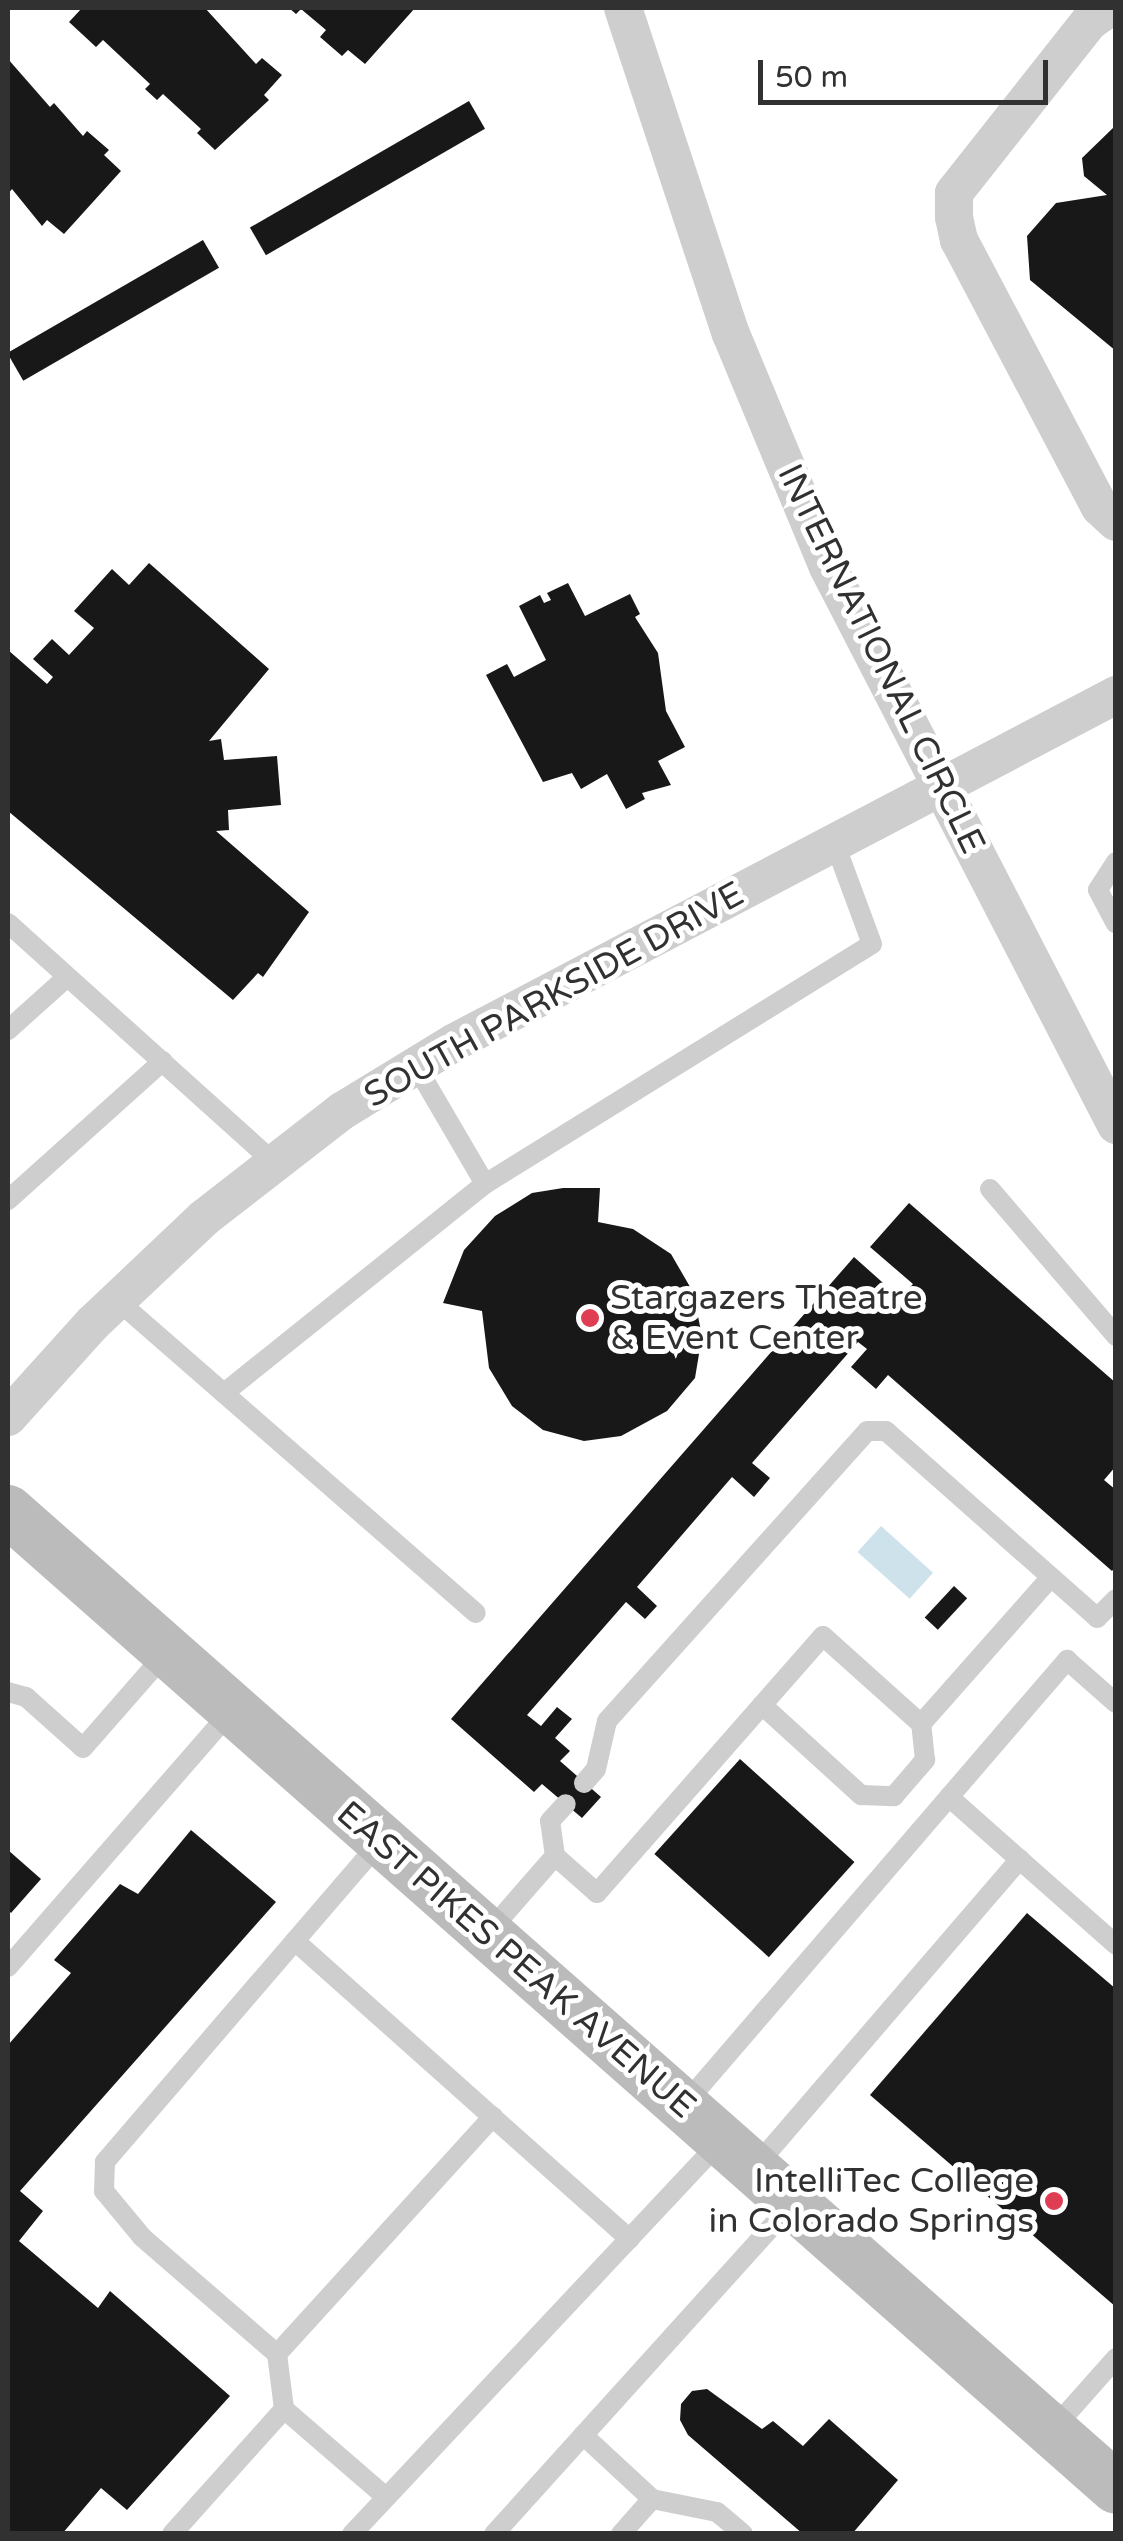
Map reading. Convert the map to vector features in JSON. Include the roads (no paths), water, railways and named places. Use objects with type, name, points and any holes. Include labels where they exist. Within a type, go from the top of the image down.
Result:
[{"type":"main road","name":"EAST PIKES PEAK AVENUE","points":[[8,1511],[1116,2488]]},
{"type":"street","name":"INTERNATIONAL CIRCLE","points":[[623,8],[748,380],[828,568],[1116,1125]]},
{"type":"street","points":[[1109,8],[1089,22],[954,194],[954,217],[959,240],[1065,440],[1116,522]]},
{"type":"street","name":"SOUTH PARKSIDE DRIVE","points":[[8,1417],[117,1300],[273,1162],[416,1066],[1116,695]]},
{"type":"lane","points":[[224,1393],[484,1184],[872,944],[834,844]]},
{"type":"lane","points":[[1116,862],[1098,890],[1116,924]]},
{"type":"lane","points":[[8,924],[273,1162]]},
{"type":"lane","points":[[8,1030],[67,977]]},
{"type":"lane","points":[[8,1200],[163,1061]]},
{"type":"lane","points":[[416,1066],[484,1184]]},
{"type":"lane","points":[[990,1189],[1116,1336]]},
{"type":"lane","points":[[117,1300],[476,1613]]},
{"type":"lane","points":[[584,1782],[596,1769],[607,1720],[867,1431],[886,1431],[1097,1618],[1116,1598]]},
{"type":"lane","points":[[921,1724],[1051,1578]]},
{"type":"lane","points":[[566,1804],[550,1821],[555,1856],[597,1893],[762,1705],[823,1636],[921,1724],[926,1760],[894,1796],[861,1795],[762,1705]]},
{"type":"lane","points":[[8,1692],[26,1697],[83,1748],[166,1652]]},
{"type":"lane","points":[[682,2107],[1067,1660],[1116,1703]]},
{"type":"lane","points":[[8,1968],[232,1710]]},
{"type":"lane","points":[[950,1797],[1116,1945]]},
{"type":"lane","points":[[380,1842],[105,2162],[104,2192],[116,2211],[277,2354],[284,2409],[386,2498]]},
{"type":"lane","points":[[486,1935],[555,1856]]},
{"type":"lane","points":[[352,2534],[628,2239],[737,2154],[1020,1859]]},
{"type":"lane","points":[[295,1941],[628,2239]]},
{"type":"lane","points":[[277,2354],[493,2117]]},
{"type":"lane","points":[[494,2534],[793,2203]]},
{"type":"lane","points":[[1051,2431],[1116,2358]]},
{"type":"lane","points":[[172,2534],[284,2409]]},
{"type":"lane","points":[[583,2436],[652,2499],[717,2512],[743,2534]]},
{"type":"lane","points":[[621,2534],[652,2499]]},
{"type":"water","points":[[881,1526],[933,1573],[910,1599],[858,1552]]},
{"type":"place","name":"Stargazers Theatre & Event Center","points":[[590,1318]]},
{"type":"place","name":"IntelliTec College in Colorado Springs","points":[[1054,2201]]}]
